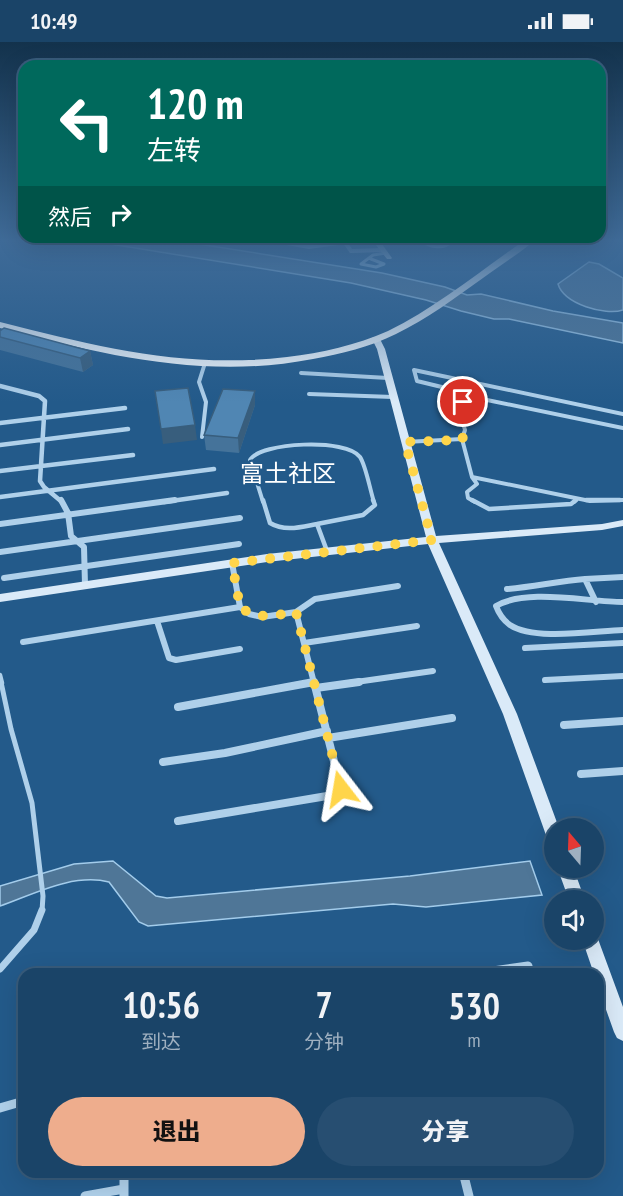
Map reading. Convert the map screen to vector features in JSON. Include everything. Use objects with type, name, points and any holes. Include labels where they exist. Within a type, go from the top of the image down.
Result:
[{"type":"main road","points":[[0,325],[144,359],[235,363],[303,358],[338,352],[376,339],[458,294]]},
{"type":"main road","points":[[376,339],[381,349],[432,540],[510,714],[548,818]]},
{"type":"main road","points":[[0,598],[327,551],[432,540],[602,527],[623,523]]},
{"type":"main road","points":[[594,950],[600,968]]},
{"type":"main road","points":[[604,978],[623,1032]]},
{"type":"street","points":[[0,386],[39,396],[45,401],[40,482],[43,489],[60,498],[69,514],[69,529],[76,542],[84,547],[85,585]]},
{"type":"street","points":[[0,423],[125,408]]},
{"type":"street","points":[[0,445],[128,429]]},
{"type":"street","points":[[0,471],[133,455]]},
{"type":"street","points":[[0,497],[214,469]]},
{"type":"street","points":[[0,524],[227,493]]},
{"type":"street","points":[[0,552],[240,518]]},
{"type":"street","points":[[4,578],[239,544]]},
{"type":"street","points":[[232,563],[240,607],[249,614],[262,617],[296,612],[315,599],[398,586]]},
{"type":"street","points":[[507,589],[540,587],[554,581],[623,577]]},
{"type":"street","points":[[585,579],[596,602]]},
{"type":"street","points":[[623,602],[549,598],[506,599],[495,606],[505,621],[519,628],[567,633],[623,630]]},
{"type":"street","points":[[23,642],[240,607]]},
{"type":"street","points":[[178,821],[327,796],[341,789],[296,612]]},
{"type":"street","points":[[157,621],[169,658],[176,660],[240,649]]},
{"type":"street","points":[[304,643],[417,626]]},
{"type":"street","points":[[525,648],[623,643]]},
{"type":"street","points":[[178,706],[433,670]]},
{"type":"street","points":[[545,680],[623,676]]},
{"type":"street","points":[[163,762],[328,734],[452,718]]},
{"type":"street","points":[[564,724],[623,721]]},
{"type":"street","points":[[581,774],[623,771]]},
{"type":"street","points":[[514,968],[528,966]]},
{"type":"street","points":[[0,1107],[18,1102]]},
{"type":"street","points":[[85,1196],[124,1193],[123,1178]]},
{"type":"street","points":[[464,1178],[469,1196]]},
{"type":"lane","points":[[202,437],[206,402],[199,382],[205,363]]},
{"type":"lane","points":[[463,402],[460,395],[450,388],[417,381],[414,370],[623,414]]},
{"type":"lane","points":[[301,373],[338,374],[357,379],[388,378]]},
{"type":"lane","points":[[450,388],[456,379]]},
{"type":"lane","points":[[309,394],[393,398]]},
{"type":"lane","points":[[578,499],[571,504],[489,509],[468,498],[467,492],[477,484],[472,477],[462,440],[465,430],[458,406],[474,399],[487,400],[623,428]]},
{"type":"lane","points":[[405,442],[462,440]]},
{"type":"lane","points":[[317,444],[351,448],[356,452],[360,457],[375,505],[363,515],[317,524],[285,529],[275,528],[270,523],[250,460],[252,456],[258,452],[317,444]]},
{"type":"lane","points":[[472,477],[578,499],[608,502],[623,500]]},
{"type":"lane","points":[[317,524],[327,551]]},
{"type":"lane","points":[[0,675],[11,729],[32,803],[44,896],[42,914],[34,930],[0,969]]},
{"type":"water","points":[[399,294],[481,294],[553,311],[623,323],[623,343],[509,319],[494,319]]},
{"type":"water","points":[[565,294],[623,294],[623,310],[596,310],[576,303]]},
{"type":"water","points":[[113,861],[156,896],[167,898],[410,876],[530,861],[542,895],[426,907],[393,904],[148,926],[139,922],[109,882],[82,880],[54,886],[0,906],[0,886],[74,864]]},
{"type":"building","points":[[4,328],[90,351],[80,358],[0,337],[0,331]]},
{"type":"building","points":[[188,388],[195,425],[161,429],[155,391]]},
{"type":"building","points":[[223,389],[255,391],[238,438],[204,435]]},
{"type":"district","name":"富土社区","points":[[288,474]]},
{"type":"route","points":[[341,789],[296,612],[262,617],[249,614],[240,607],[232,563],[432,540],[405,442],[462,440],[465,430],[458,406],[463,402]]}]
